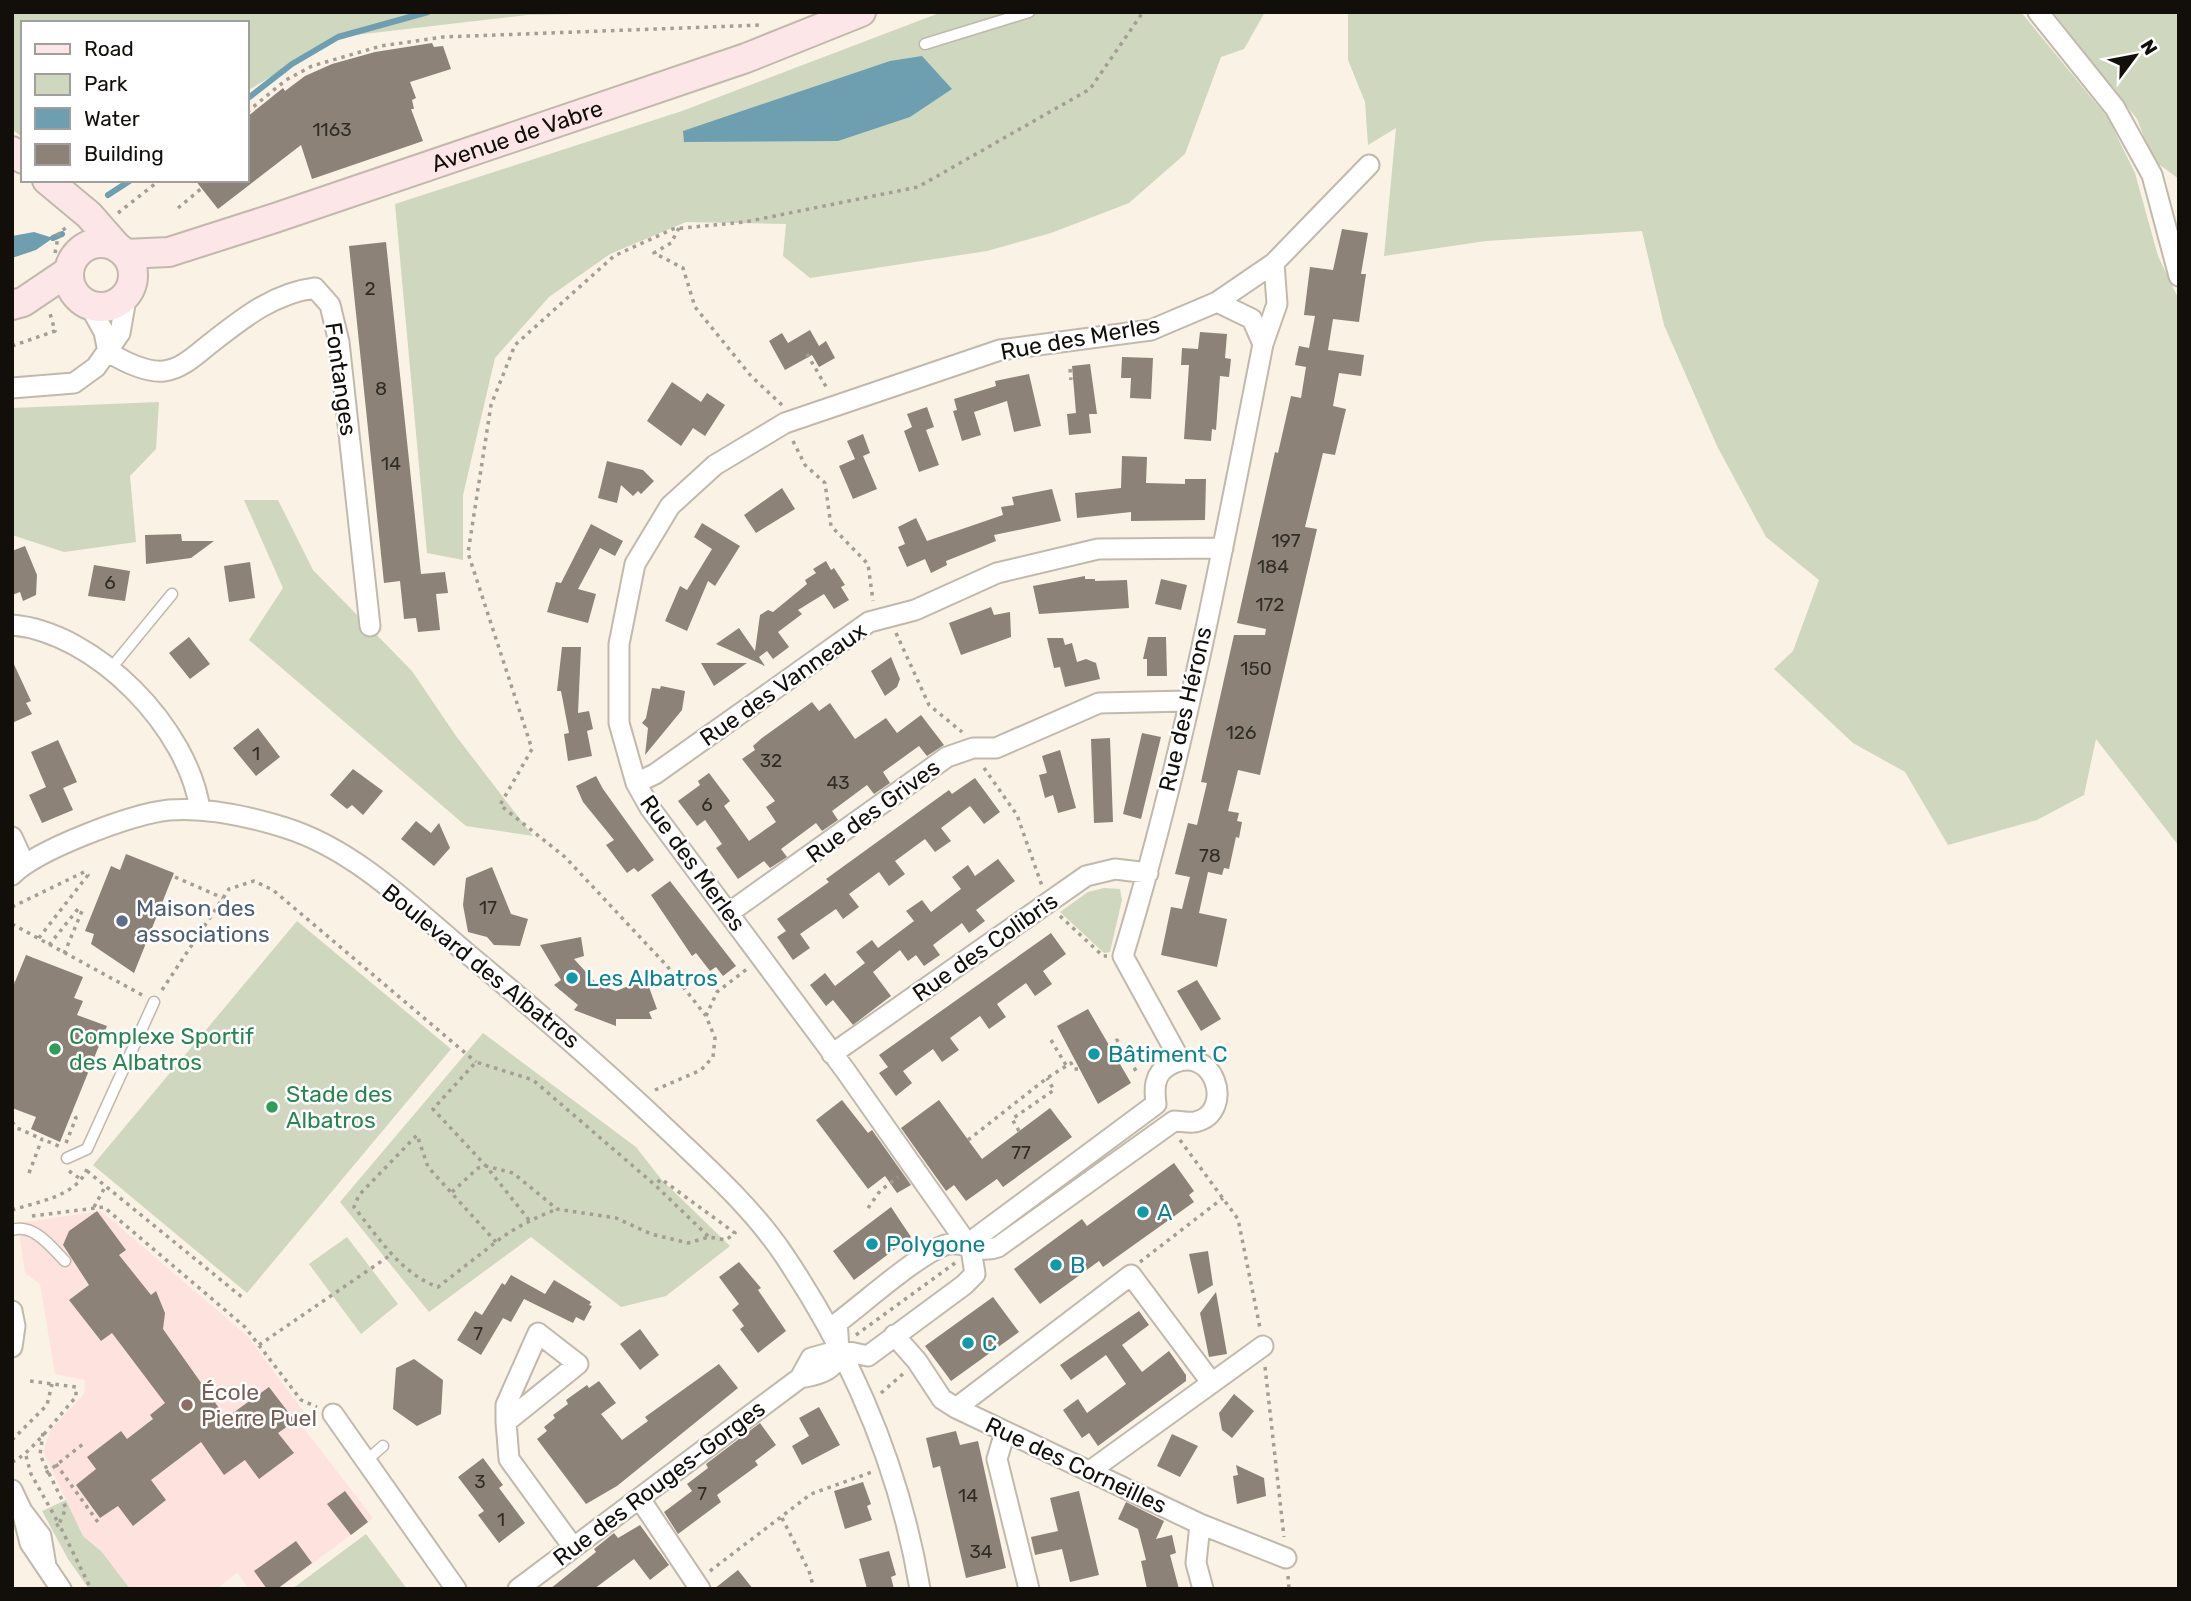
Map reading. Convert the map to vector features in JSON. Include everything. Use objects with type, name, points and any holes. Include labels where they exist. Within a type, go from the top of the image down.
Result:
[{"type":"main road","name":"Avenue de Vabre","points":[[121,251],[169,252],[733,62],[861,12]]},
{"type":"main road","points":[[18,303],[84,302],[110,306],[130,288],[132,272],[121,251],[89,215],[49,182]]},
{"type":"main road","points":[[71,202],[73,291],[84,302]]},
{"type":"main road","points":[[18,303],[73,263],[91,245],[110,244],[121,251]]},
{"type":"main road","name":"Avenue de Vabre","points":[[130,288],[169,252]]},
{"type":"street","points":[[2038,12],[2115,108],[2152,175],[2179,276]]},
{"type":"street","points":[[1263,344],[1252,319],[1217,302],[1274,263],[1369,165]]},
{"type":"street","name":"Rue des Hérons","points":[[1123,956],[1148,873],[1223,548],[1263,344],[1277,304],[1274,263]]},
{"type":"street","points":[[12,388],[74,383],[96,367],[120,333],[130,288]]},
{"type":"street","name":"Fontanges","points":[[108,352],[151,370],[166,371],[185,364],[239,321],[276,297],[315,288],[330,305],[338,342],[370,626]]},
{"type":"street","points":[[84,302],[104,332],[108,352]]},
{"type":"street","name":"Rue des Merles","points":[[967,1253],[832,1054],[730,912],[650,808],[636,783],[619,723],[619,643],[635,564],[670,506],[715,465],[791,430],[1000,350],[1151,330],[1217,302]]},
{"type":"street","name":"Rue des Vanneaux","points":[[636,783],[655,774],[869,622],[915,610],[997,573],[1098,549],[1223,548]]},
{"type":"street","points":[[12,625],[68,642],[112,667],[136,689],[170,738],[197,788],[200,810]]},
{"type":"street","name":"Rue des Grives","points":[[730,912],[947,757],[973,748],[996,748],[1099,703],[1187,701]]},
{"type":"street","name":"Boulevard des Albatros","points":[[18,869],[94,832],[167,810],[200,810],[287,828],[339,851],[583,1050],[754,1215],[847,1343],[911,1531],[920,1589]]},
{"type":"street","points":[[12,837],[18,869]]},
{"type":"street","name":"Rue des Colibris","points":[[832,1054],[1086,876],[1115,869],[1148,873]]},
{"type":"street","points":[[1123,956],[1180,1060]]},
{"type":"street","points":[[1180,1060],[1195,1061],[1206,1066],[1217,1086],[1215,1104],[1203,1118],[1195,1122],[1174,1121],[998,1247],[967,1253],[985,1230],[1156,1104],[1157,1078],[1165,1067],[1180,1060]]},
{"type":"street","points":[[957,1243],[967,1253],[975,1274],[868,1356],[847,1343],[837,1323],[895,1279],[947,1244],[957,1243]]},
{"type":"street","points":[[956,1408],[1131,1275],[1211,1382]]},
{"type":"street","points":[[12,1311],[15,1326],[12,1347]]},
{"type":"street","name":"Rue des Corneilles","points":[[894,1335],[917,1361],[942,1399],[956,1408],[1200,1524],[1286,1558]]},
{"type":"street","name":"Rue des Rouges-Gorges","points":[[518,1589],[800,1378],[822,1374],[837,1363],[847,1343]]},
{"type":"street","points":[[1090,1471],[1263,1346]]},
{"type":"street","points":[[332,1414],[456,1589]]},
{"type":"street","points":[[506,1422],[509,1459],[573,1548]]},
{"type":"street","points":[[1005,1432],[997,1459],[1030,1589]]},
{"type":"street","points":[[12,1490],[22,1511],[41,1536],[46,1566],[61,1589]]},
{"type":"street","points":[[640,1499],[698,1585]]},
{"type":"street","points":[[1200,1524],[1196,1563],[1203,1589]]},
{"type":"lane","points":[[925,44],[1029,12]]},
{"type":"lane","points":[[112,667],[172,594]]},
{"type":"lane","points":[[67,1158],[87,1149],[154,1002]]},
{"type":"lane","points":[[12,1230],[19,1228],[37,1234],[65,1261]]},
{"type":"lane","points":[[366,1461],[383,1446]]},
{"type":"path","points":[[655,1090],[701,1070],[713,1057],[715,1038],[706,1016],[667,966],[565,857],[500,805],[532,749],[468,553],[491,405],[515,345],[614,256],[679,228],[745,222],[918,187],[1090,89],[1143,12]]},
{"type":"path","points":[[248,111],[286,80],[312,66],[381,46],[443,37],[768,25]]},
{"type":"path","points":[[178,208],[202,188]]},
{"type":"path","points":[[679,228],[671,243],[654,253],[683,268],[695,307],[751,376],[780,401],[805,464],[825,483],[831,526],[868,564],[873,602],[898,635],[929,705],[958,726],[1017,815],[1049,901],[1059,916],[1103,956],[1123,956]]},
{"type":"path","points":[[807,354],[829,392]]},
{"type":"path","points":[[1070,369],[1071,380]]},
{"type":"path","points":[[12,907],[84,872],[88,875],[38,939]]},
{"type":"path","points":[[175,877],[223,898]]},
{"type":"path","points":[[12,924],[154,1002],[229,890],[254,881],[273,890],[476,1062],[533,1080],[655,1185],[709,1237]]},
{"type":"path","points":[[49,945],[78,909],[82,911],[64,954]]},
{"type":"path","points":[[706,1016],[717,992],[749,968],[735,942],[745,934]]},
{"type":"path","points":[[1051,1040],[1066,1066]]},
{"type":"path","points":[[1110,1046],[1117,1040],[1156,1104]]},
{"type":"path","points":[[476,1062],[433,1108],[486,1166],[529,1220]]},
{"type":"path","points":[[968,1140],[1047,1078],[1071,1063],[1074,1069],[1078,1069]]},
{"type":"path","points":[[1019,1132],[1012,1119],[1055,1090],[1047,1078]]},
{"type":"path","points":[[12,1122],[17,1128],[64,1148],[76,1118],[72,1112]]},
{"type":"path","points":[[496,1242],[428,1167],[417,1135],[359,1195],[354,1207],[392,1254],[422,1281],[438,1287],[529,1220],[557,1209],[616,1218],[651,1234],[688,1242],[709,1237],[726,1240],[736,1233],[661,1179],[655,1185]]},
{"type":"path","points":[[29,1173],[42,1139]]},
{"type":"path","points":[[452,1192],[478,1168],[486,1166],[513,1173],[557,1209]]},
{"type":"path","points":[[12,1210],[68,1191],[82,1180],[87,1171],[243,1298]]},
{"type":"path","points":[[868,1208],[890,1183]]},
{"type":"path","points":[[94,1208],[105,1186]]},
{"type":"path","points":[[1131,1275],[1138,1263],[1223,1198]]},
{"type":"path","points":[[26,1217],[104,1207],[245,1327],[301,1400],[332,1414]]},
{"type":"path","points":[[847,1343],[967,1253]]},
{"type":"path","points":[[259,1345],[392,1254]]},
{"type":"path","points":[[895,1279],[928,1311]]},
{"type":"path","points":[[874,1399],[911,1367]]},
{"type":"path","points":[[12,1462],[24,1457],[76,1397],[76,1387],[30,1381]]},
{"type":"path","points":[[12,1440],[47,1405],[52,1384]]},
{"type":"path","points":[[44,1431],[40,1455],[46,1473],[66,1508],[59,1524],[49,1529]]},
{"type":"path","points":[[46,1473],[83,1444]]},
{"type":"path","points":[[24,1457],[91,1589]]},
{"type":"path","points":[[56,1464],[100,1525]]},
{"type":"path","points":[[698,1585],[811,1494],[890,1466]]},
{"type":"path","points":[[781,1517],[810,1571],[814,1589]]},
{"type":"shaded area","name":"École Pierre Puel","points":[[101,1211],[246,1335],[307,1416],[299,1422],[373,1518],[279,1589],[249,1589],[237,1573],[216,1589],[130,1589],[102,1552],[83,1536],[43,1451],[51,1429],[84,1394],[85,1380],[55,1374],[40,1284],[25,1273],[18,1223]]},
{"type":"green space","points":[[12,12],[679,12],[527,15],[338,37],[248,90],[248,21],[21,21],[21,136],[12,129]]},
{"type":"green space","points":[[942,12],[1265,12],[1244,49],[1221,57],[1185,154],[1129,203],[1051,233],[987,251],[810,278],[783,256],[786,224],[686,222],[610,254],[549,297],[495,358],[463,495],[463,560],[427,553],[395,204],[682,111]]},
{"type":"green space","points":[[1348,12],[2021,12],[2108,118],[2135,173],[2158,256],[2179,300],[2179,846],[2096,739],[2084,795],[2037,820],[1948,845],[1905,772],[1853,743],[1774,669],[1793,651],[1819,580],[1766,537],[1717,446],[1664,325],[1642,231],[1486,241],[1384,256],[1396,128],[1368,145],[1365,102],[1348,60]]},
{"type":"green space","points":[[2053,12],[2179,12],[2179,179],[2153,160],[2137,119]]},
{"type":"green space","points":[[159,402],[156,449],[130,476],[136,542],[64,552],[12,535],[12,408]]},
{"type":"green space","points":[[244,500],[278,500],[313,570],[412,671],[456,736],[533,836],[466,826],[249,640],[283,588]]},
{"type":"green space","points":[[1104,888],[1120,889],[1122,900],[1110,952],[1104,953],[1060,912],[1088,892]]},
{"type":"green space","name":"Stade des Albatros","points":[[297,921],[451,1049],[247,1293],[93,1165]]},
{"type":"green space","points":[[483,1033],[636,1147],[661,1179],[730,1246],[666,1296],[621,1307],[531,1237],[429,1312],[340,1202]]},
{"type":"green space","points":[[347,1237],[398,1304],[361,1334],[309,1264]]},
{"type":"green space","points":[[66,1500],[83,1536],[102,1552],[130,1589],[89,1589],[68,1559],[42,1511]]},
{"type":"green space","points":[[366,1534],[407,1589],[292,1589]]},
{"type":"water","points":[[922,56],[952,89],[910,117],[838,141],[684,142],[683,131],[890,61]]},
{"type":"water","points":[[34,232],[53,238],[36,250],[12,258],[12,236]]},
{"type":"building","points":[[432,43],[434,47],[443,46],[451,69],[410,82],[416,98],[412,100],[414,109],[411,109],[423,141],[312,179],[301,145],[218,209],[197,182],[248,182],[248,116],[283,88],[285,91],[305,76],[332,64],[375,52]]},
{"type":"building","points":[[1342,229],[1368,233],[1361,274],[1366,274],[1359,322],[1333,319],[1328,350],[1364,355],[1361,376],[1339,373],[1333,406],[1346,409],[1335,455],[1323,453],[1305,527],[1317,529],[1260,775],[1238,770],[1228,811],[1239,813],[1237,821],[1242,822],[1239,838],[1236,837],[1229,869],[1224,868],[1222,875],[1208,872],[1199,913],[1227,919],[1217,967],[1161,955],[1171,907],[1182,909],[1190,877],[1175,874],[1188,823],[1197,825],[1207,783],[1201,782],[1234,635],[1265,635],[1266,629],[1237,623],[1275,452],[1278,453],[1291,396],[1301,398],[1306,367],[1295,365],[1299,346],[1309,348],[1315,316],[1304,315],[1310,267],[1333,270]]},
{"type":"building","points":[[386,242],[421,574],[445,572],[448,593],[436,594],[440,630],[418,632],[416,618],[404,619],[400,581],[384,583],[349,246]]},
{"type":"building","points":[[810,330],[819,346],[826,341],[835,358],[819,367],[812,355],[785,370],[769,341],[782,333],[788,343]]},
{"type":"building","points":[[1200,332],[1227,334],[1225,358],[1231,359],[1229,377],[1220,376],[1216,430],[1212,429],[1211,441],[1184,439],[1189,365],[1181,365],[1182,348],[1198,349]]},
{"type":"building","points":[[1122,357],[1153,358],[1151,399],[1130,398],[1131,378],[1121,378]]},
{"type":"building","points":[[1090,364],[1097,414],[1089,414],[1091,433],[1069,435],[1067,414],[1076,413],[1072,366]]},
{"type":"building","points":[[1029,374],[1041,426],[1014,432],[1007,401],[974,412],[981,435],[962,441],[953,411],[957,410],[954,399],[996,386],[995,381]]},
{"type":"building","points":[[672,382],[701,402],[707,393],[725,405],[705,436],[693,428],[681,446],[647,421]]},
{"type":"building","points":[[927,407],[934,427],[926,430],[939,465],[919,472],[904,431],[912,427],[907,414]]},
{"type":"building","points":[[863,434],[870,453],[863,456],[877,489],[853,499],[839,466],[855,459],[847,441]]},
{"type":"building","points":[[1122,456],[1147,457],[1146,483],[1185,484],[1185,479],[1206,479],[1205,520],[1131,521],[1131,512],[1077,518],[1075,493],[1121,488]]},
{"type":"building","points":[[607,461],[643,470],[654,481],[641,494],[638,491],[633,496],[621,485],[617,503],[598,498]]},
{"type":"building","points":[[782,488],[795,509],[756,533],[744,515]]},
{"type":"building","points":[[1052,489],[1061,521],[994,535],[996,541],[946,561],[947,565],[931,573],[925,559],[907,567],[898,547],[905,544],[898,527],[916,518],[927,541],[1003,515],[1001,507],[1014,505],[1012,497]]},
{"type":"building","points":[[702,523],[740,546],[715,586],[708,581],[687,631],[665,621],[680,586],[687,590],[712,549],[694,537]]},
{"type":"building","points":[[591,524],[623,541],[615,556],[600,548],[578,589],[596,594],[588,623],[547,612],[556,582],[561,583]]},
{"type":"building","points":[[181,534],[182,541],[214,541],[191,558],[146,564],[145,535]]},
{"type":"building","points":[[25,546],[37,575],[36,595],[23,601],[20,592],[12,595],[12,551]]},
{"type":"building","points":[[826,561],[845,585],[841,587],[849,600],[834,609],[824,594],[798,610],[802,614],[778,632],[789,647],[773,659],[767,651],[759,657],[765,666],[716,644],[739,628],[755,651],[760,615],[768,610],[773,612],[807,584],[805,580],[816,573],[813,569]]},
{"type":"building","points":[[250,562],[255,598],[229,602],[224,566]]},
{"type":"building","points":[[94,565],[130,571],[125,601],[88,596]]},
{"type":"building","points":[[1085,576],[1085,579],[1095,581],[1127,580],[1129,608],[1039,614],[1033,586]]},
{"type":"building","points":[[1161,579],[1187,585],[1181,610],[1155,604]]},
{"type":"building","points":[[991,607],[994,615],[1010,612],[1011,637],[961,655],[949,623]]},
{"type":"building","points":[[189,637],[210,664],[190,679],[169,653]]},
{"type":"building","points":[[1148,637],[1166,637],[1167,676],[1147,676],[1147,659],[1143,659]]},
{"type":"building","points":[[1047,638],[1063,638],[1065,645],[1072,643],[1077,662],[1086,659],[1096,663],[1100,679],[1065,687],[1060,667],[1054,668]]},
{"type":"building","points":[[562,647],[581,647],[578,713],[589,711],[593,729],[587,731],[592,756],[568,761],[564,734],[569,733],[561,691],[557,691]]},
{"type":"building","points":[[891,657],[900,679],[897,687],[885,696],[871,671]]},
{"type":"building","points":[[12,660],[31,701],[26,703],[32,714],[12,723]]},
{"type":"building","points":[[701,663],[747,663],[714,686]]},
{"type":"building","points":[[661,686],[685,691],[682,710],[645,755],[648,728],[642,723],[646,718],[652,688],[660,689]]},
{"type":"building","points":[[812,702],[819,711],[830,703],[855,739],[886,718],[897,733],[921,715],[944,745],[927,756],[919,746],[883,772],[890,783],[874,794],[867,785],[832,811],[838,820],[822,831],[816,823],[781,849],[787,857],[770,868],[764,861],[738,879],[716,848],[722,844],[705,820],[697,826],[678,801],[700,785],[698,781],[709,773],[730,801],[724,806],[749,841],[776,822],[766,807],[775,801],[742,759],[755,750],[753,746],[762,738]]},
{"type":"building","points":[[258,728],[280,757],[256,776],[233,748]]},
{"type":"building","points":[[1142,733],[1161,737],[1141,819],[1123,814]]},
{"type":"building","points":[[1110,738],[1113,822],[1094,823],[1091,739]]},
{"type":"building","points":[[58,740],[77,782],[63,788],[73,810],[42,823],[29,795],[46,787],[31,752]]},
{"type":"building","points":[[1060,750],[1076,808],[1058,813],[1053,795],[1045,798],[1039,775],[1047,773],[1042,756]]},
{"type":"building","points":[[353,769],[383,791],[363,815],[352,805],[347,809],[330,795]]},
{"type":"building","points":[[596,776],[654,860],[638,872],[634,868],[627,873],[606,845],[614,840],[583,802],[576,786]]},
{"type":"building","points":[[975,778],[1000,812],[984,824],[970,806],[941,828],[951,841],[935,852],[925,839],[895,861],[905,874],[889,886],[879,872],[849,894],[859,907],[843,919],[836,909],[800,934],[810,948],[793,960],[777,937],[786,931],[777,919],[829,882],[826,879],[949,790],[952,794]]},
{"type":"building","points":[[416,821],[431,833],[439,823],[450,848],[434,866],[401,839]]},
{"type":"building","name":"Maison des associations","points":[[126,854],[174,873],[134,973],[91,944],[94,934],[85,931],[111,866],[120,870]]},
{"type":"building","points":[[998,859],[1015,881],[976,910],[985,921],[969,933],[962,923],[933,945],[940,955],[924,966],[916,955],[908,961],[900,950],[873,972],[891,996],[853,1025],[833,1000],[826,1006],[810,985],[825,973],[835,986],[865,963],[856,952],[872,940],[878,948],[914,921],[906,911],[922,900],[931,912],[961,889],[952,877],[968,865],[975,876]]},
{"type":"building","points":[[492,867],[511,914],[528,919],[520,946],[494,945],[487,937],[468,932],[463,905],[466,878]]},
{"type":"building","points":[[670,881],[736,966],[723,976],[716,967],[710,971],[696,953],[692,956],[651,895]]},
{"type":"building","points":[[1051,933],[1066,954],[1043,971],[1052,984],[1035,996],[1026,983],[997,1004],[1006,1017],[989,1029],[980,1016],[950,1038],[959,1050],[942,1062],[933,1049],[903,1071],[912,1083],[896,1096],[879,1073],[888,1067],[879,1055]]},
{"type":"building","name":"Les Albatros","points":[[581,937],[584,956],[574,959],[597,984],[616,991],[646,979],[657,1009],[649,1012],[652,1019],[616,1019],[616,1026],[574,1010],[578,1005],[554,985],[561,980],[540,945]]},
{"type":"building","name":"Complexe Sportif des Albatros","points":[[26,955],[83,977],[74,998],[83,1001],[77,1015],[107,1026],[60,1142],[31,1129],[36,1117],[12,1108],[12,989]]},
{"type":"building","points":[[1197,980],[1221,1019],[1201,1031],[1177,991]]},
{"type":"building","name":"Bâtiment C","points":[[1088,1009],[1131,1083],[1098,1104],[1057,1026]]},
{"type":"building","points":[[842,1100],[868,1133],[872,1130],[911,1185],[897,1193],[885,1176],[868,1189],[816,1120]]},
{"type":"building","points":[[939,1100],[982,1159],[1050,1108],[1072,1137],[1003,1187],[997,1179],[966,1201],[954,1185],[946,1191],[901,1128]]},
{"type":"building","points":[[1174,1163],[1194,1191],[1189,1195],[1194,1202],[1103,1267],[1099,1261],[1040,1304],[1014,1269],[1082,1219],[1087,1226]]},
{"type":"building","name":"Polygone","points":[[891,1207],[911,1237],[854,1280],[833,1251]]},
{"type":"building","points":[[97,1211],[126,1250],[119,1255],[151,1295],[156,1291],[165,1313],[163,1329],[226,1418],[269,1387],[295,1421],[278,1433],[294,1453],[259,1479],[245,1460],[224,1475],[201,1442],[151,1480],[166,1500],[133,1526],[118,1506],[100,1518],[76,1485],[96,1469],[87,1457],[121,1431],[127,1439],[153,1419],[150,1415],[165,1403],[112,1333],[101,1341],[69,1300],[89,1285],[63,1245],[69,1231]]},
{"type":"building","points":[[1208,1251],[1213,1285],[1198,1294],[1189,1254]]},
{"type":"building","points":[[739,1262],[761,1288],[758,1290],[786,1331],[758,1353],[740,1329],[744,1326],[732,1310],[739,1304],[719,1277]]},
{"type":"building","points":[[511,1275],[545,1294],[554,1280],[591,1302],[589,1305],[592,1306],[584,1321],[576,1317],[573,1323],[524,1299],[511,1322],[503,1318],[481,1355],[457,1340],[475,1311],[482,1315],[502,1283],[505,1285]]},
{"type":"building","points":[[1216,1292],[1227,1354],[1209,1357],[1200,1313]]},
{"type":"building","name":"C","points":[[993,1297],[1019,1332],[951,1381],[925,1346]]},
{"type":"building","points":[[1139,1311],[1149,1325],[1122,1345],[1142,1372],[1169,1351],[1186,1375],[1186,1381],[1098,1446],[1089,1433],[1082,1438],[1063,1410],[1078,1399],[1087,1413],[1126,1384],[1106,1355],[1071,1380],[1060,1365]]},
{"type":"building","points":[[640,1329],[659,1355],[640,1370],[620,1344]]},
{"type":"building","points":[[414,1359],[443,1380],[441,1414],[417,1426],[393,1409],[396,1368]]},
{"type":"building","points":[[719,1364],[738,1388],[617,1486],[586,1504],[537,1439],[547,1431],[544,1427],[555,1418],[553,1415],[568,1404],[566,1400],[587,1385],[589,1388],[599,1381],[616,1403],[601,1414],[622,1440],[648,1421],[645,1417]]},
{"type":"building","points":[[1234,1394],[1254,1411],[1232,1438],[1222,1430],[1219,1413]]},
{"type":"building","points":[[819,1407],[840,1445],[802,1465],[792,1446],[809,1436],[799,1418]]},
{"type":"building","points":[[760,1423],[776,1445],[755,1461],[758,1465],[717,1495],[721,1502],[678,1534],[664,1512],[692,1491],[687,1484],[708,1468],[706,1464]]},
{"type":"building","points":[[956,1431],[960,1445],[978,1441],[1006,1568],[966,1578],[940,1466],[933,1468],[926,1438]]},
{"type":"building","points":[[1172,1434],[1198,1446],[1180,1477],[1157,1466]]},
{"type":"building","points":[[483,1458],[503,1485],[499,1488],[525,1523],[499,1543],[478,1515],[484,1511],[458,1477]]},
{"type":"building","points":[[1236,1465],[1264,1478],[1266,1496],[1237,1504],[1233,1476],[1238,1475]]},
{"type":"building","points":[[863,1482],[871,1504],[867,1506],[872,1520],[845,1529],[834,1491]]},
{"type":"building","points":[[345,1491],[368,1522],[351,1535],[327,1504]]},
{"type":"building","points":[[1079,1491],[1099,1575],[1070,1582],[1062,1549],[1035,1555],[1031,1537],[1058,1531],[1050,1498]]},
{"type":"building","points":[[1126,1502],[1164,1521],[1156,1539],[1172,1535],[1176,1553],[1170,1555],[1179,1589],[1147,1589],[1141,1561],[1146,1560],[1138,1529],[1118,1519]]},
{"type":"building","points":[[640,1525],[669,1565],[650,1580],[634,1559],[594,1589],[550,1589],[596,1552],[594,1549],[614,1533],[618,1538]]},
{"type":"building","points":[[296,1541],[312,1563],[277,1589],[267,1589],[254,1571]]},
{"type":"building","points":[[889,1551],[896,1575],[891,1577],[894,1589],[867,1589],[859,1559]]},
{"type":"building","points":[[738,1570],[753,1589],[714,1589]]},
{"type":"waterway","points":[[248,98],[292,64],[338,37],[428,12]]},
{"type":"waterway","points":[[108,195],[128,182]]},
{"type":"waterway","points":[[53,238],[62,234]]},
{"type":"place","name":"Maison des associations","points":[[122,921]]},
{"type":"place","name":"Les Albatros","points":[[572,978]]},
{"type":"place","name":"Complexe Sportif des Albatros","points":[[55,1049]]},
{"type":"place","name":"Bâtiment C","points":[[1094,1054]]},
{"type":"place","name":"Stade des Albatros","points":[[272,1107]]},
{"type":"place","name":"A","points":[[1143,1212]]},
{"type":"place","name":"Polygone","points":[[872,1244]]},
{"type":"place","name":"B","points":[[1056,1265]]},
{"type":"place","name":"C","points":[[968,1343]]},
{"type":"place","name":"École Pierre Puel","points":[[187,1405]]}]
